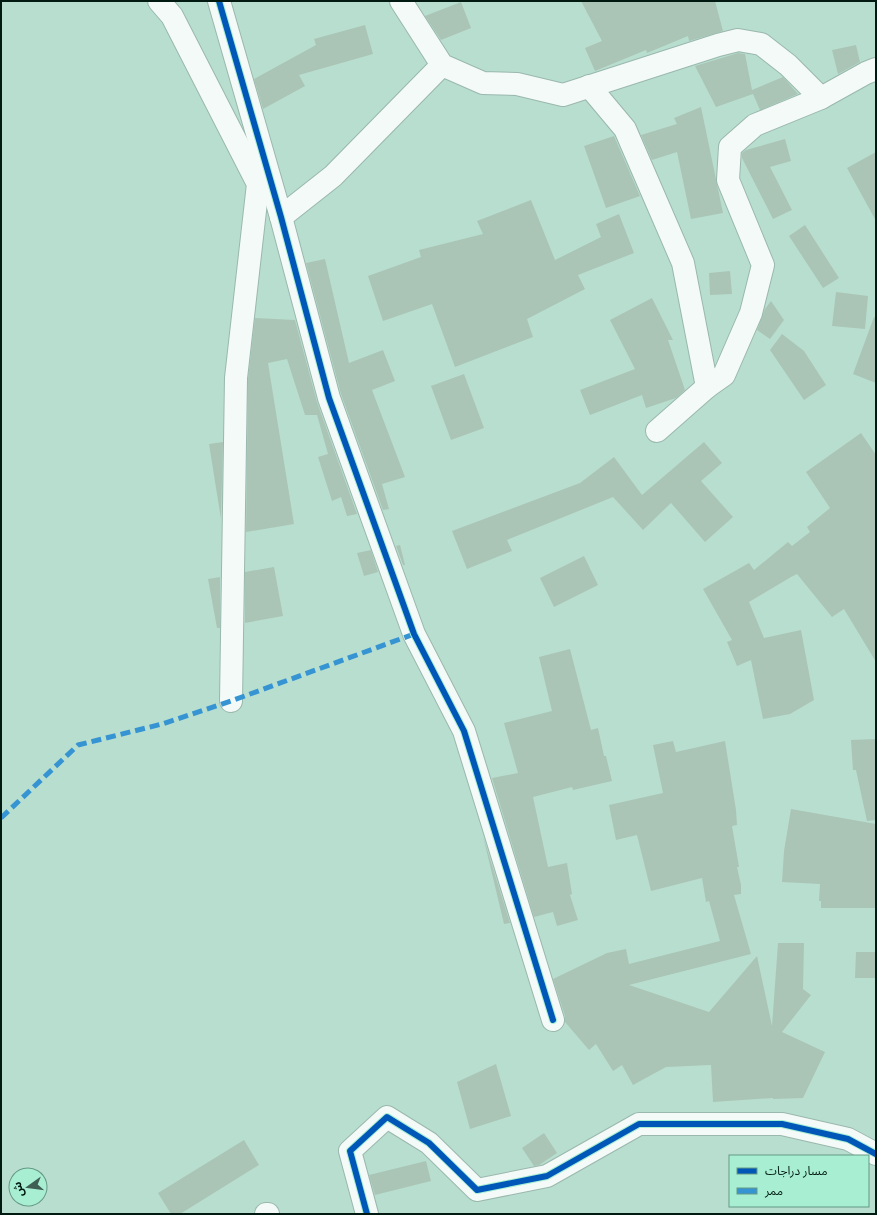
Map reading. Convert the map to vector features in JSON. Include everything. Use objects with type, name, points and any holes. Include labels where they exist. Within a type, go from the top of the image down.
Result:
[{"type":"street","points":[[159,1],[172,16],[258,184],[236,378],[231,701]]},
{"type":"street","points":[[219,1],[281,216],[329,398],[414,634],[464,731],[553,1020]]},
{"type":"street","points":[[401,1],[442,65],[484,83],[517,84],[563,94],[738,40],[761,44],[788,66],[821,98]]},
{"type":"street","points":[[281,216],[334,176],[442,65]]},
{"type":"street","points":[[657,431],[706,387],[724,375],[751,313],[763,265],[728,180],[730,147],[755,125],[821,98],[876,69]]},
{"type":"street","points":[[589,86],[625,129],[683,263],[706,387]]},
{"type":"street","points":[[367,1214],[350,1151],[387,1117],[429,1143],[477,1190],[547,1176],[639,1124],[782,1124],[848,1139],[876,1154]]},
{"type":"building","points":[[581,1],[715,1],[723,31],[689,41],[688,36],[647,53],[646,50],[595,71],[585,48],[602,41]]},
{"type":"building","points":[[461,2],[471,28],[441,40],[425,16]]},
{"type":"building","points":[[365,25],[373,54],[299,75],[305,86],[263,109],[254,79],[316,45],[314,39]]},
{"type":"building","points":[[856,45],[860,62],[838,74],[832,50]]},
{"type":"building","points":[[738,53],[745,54],[752,90],[783,77],[798,94],[760,110],[753,94],[716,107],[695,66]]},
{"type":"building","points":[[701,107],[723,213],[691,219],[677,152],[652,160],[641,135],[677,124],[674,118]]},
{"type":"building","points":[[614,136],[640,196],[606,208],[584,146]]},
{"type":"building","points":[[785,139],[791,161],[770,167],[792,210],[773,219],[742,158],[742,153],[746,150]]},
{"type":"building","points":[[876,152],[876,221],[847,168]]},
{"type":"building","points":[[531,200],[555,260],[601,237],[596,224],[619,214],[634,253],[578,275],[585,289],[527,319],[533,337],[455,367],[432,304],[383,321],[368,276],[421,257],[419,250],[483,234],[477,221]]},
{"type":"building","points":[[805,225],[839,278],[823,288],[789,236]]},
{"type":"building","points":[[325,259],[349,363],[383,350],[395,381],[372,390],[405,477],[382,484],[389,509],[383,510],[341,394],[306,263]]},
{"type":"building","points":[[730,271],[732,294],[710,295],[709,273]]},
{"type":"building","points":[[836,292],[868,296],[865,329],[832,326]]},
{"type":"building","points":[[652,298],[673,340],[668,340],[685,390],[676,398],[646,408],[642,395],[590,415],[580,390],[635,369],[610,320]]},
{"type":"building","points":[[771,301],[784,320],[770,339],[757,330],[765,309]]},
{"type":"building","points":[[874,317],[876,318],[876,383],[853,374]]},
{"type":"building","points":[[255,318],[295,320],[317,402],[357,514],[347,516],[341,497],[332,501],[318,457],[328,454],[317,415],[305,415],[287,359],[268,363],[294,524],[246,532],[248,379]]},
{"type":"building","points":[[782,334],[804,351],[826,385],[804,400],[770,350]]},
{"type":"building","points":[[464,374],[484,428],[451,440],[431,386]]},
{"type":"building","points":[[861,433],[876,455],[876,662],[844,609],[832,617],[797,574],[791,577],[749,602],[764,638],[801,630],[814,700],[790,714],[763,719],[751,660],[737,666],[727,642],[732,640],[703,589],[749,563],[754,570],[788,542],[792,546],[810,532],[807,527],[830,508],[806,472]]},
{"type":"building","points":[[223,442],[221,519],[209,444]]},
{"type":"building","points":[[704,442],[722,463],[701,481],[733,517],[705,542],[671,503],[643,530],[613,497],[507,540],[512,551],[467,569],[452,531],[580,483],[614,457],[642,495]]},
{"type":"building","points":[[400,545],[405,565],[403,565],[396,546]]},
{"type":"building","points":[[371,550],[378,572],[364,576],[357,553]]},
{"type":"building","points":[[584,556],[598,585],[554,607],[540,578]]},
{"type":"building","points":[[274,567],[283,616],[245,623],[245,572]]},
{"type":"building","points":[[220,577],[220,628],[217,628],[208,579]]},
{"type":"building","points":[[570,649],[591,730],[598,728],[604,756],[606,756],[612,781],[573,790],[572,787],[533,797],[548,867],[567,863],[572,894],[570,895],[578,920],[557,926],[553,912],[534,917],[492,778],[518,773],[504,723],[552,711],[539,657]]},
{"type":"building","points":[[876,739],[876,820],[867,821],[856,770],[853,770],[851,740]]},
{"type":"building","points":[[673,741],[676,752],[725,741],[736,810],[737,825],[732,826],[739,867],[737,867],[741,885],[741,894],[734,895],[751,954],[629,985],[709,1012],[757,956],[772,1026],[778,943],[804,943],[803,989],[811,995],[782,1032],[825,1052],[803,1098],[773,1098],[713,1102],[711,1065],[666,1067],[633,1085],[622,1065],[613,1071],[596,1044],[589,1050],[565,1022],[565,1016],[553,979],[607,953],[626,949],[629,964],[720,941],[709,901],[706,902],[702,878],[651,891],[637,835],[616,840],[609,805],[663,793],[653,745]]},
{"type":"building","points":[[791,809],[876,824],[876,908],[821,908],[821,901],[819,901],[820,884],[782,882],[784,851]]},
{"type":"building","points":[[483,836],[510,923],[504,924]]},
{"type":"building","points":[[856,952],[876,952],[876,978],[855,978]]},
{"type":"building","points":[[496,1064],[511,1116],[470,1129],[457,1082]]},
{"type":"building","points":[[544,1133],[557,1153],[539,1165],[534,1166],[522,1148]]},
{"type":"building","points":[[244,1140],[259,1165],[180,1214],[171,1214],[158,1193]]},
{"type":"building","points":[[426,1161],[431,1181],[375,1195],[369,1175]]},
{"type":"marked path","points":[[1,818],[78,745],[162,724],[231,701],[414,634]]},
{"type":"cycle path","points":[[219,1],[281,217],[329,398],[414,634],[464,731],[553,1020]]},
{"type":"cycle path","points":[[367,1214],[350,1151],[387,1117],[429,1143],[477,1190],[547,1176],[639,1124],[782,1124],[848,1139],[876,1154]]}]
